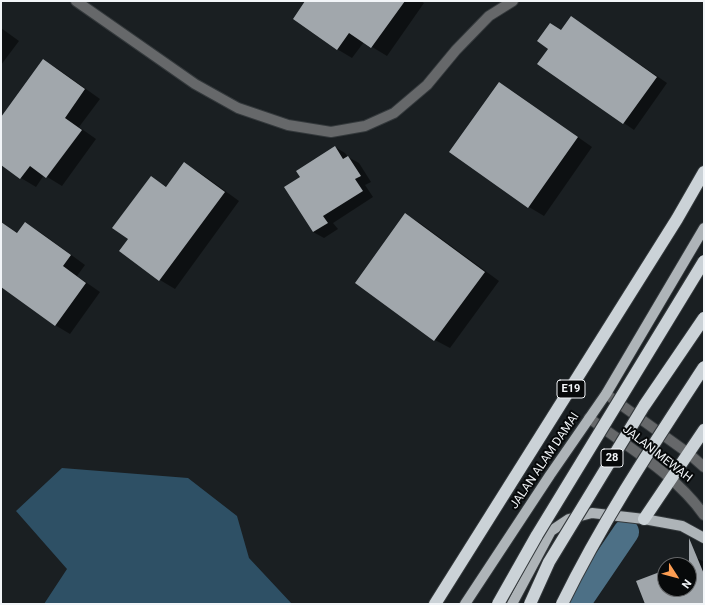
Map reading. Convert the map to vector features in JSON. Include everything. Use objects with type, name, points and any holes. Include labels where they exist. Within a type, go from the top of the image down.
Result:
[{"type":"highway","name":"E19","points":[[436,604],[677,219],[704,172]]},
{"type":"highway","points":[[498,604],[537,536],[704,261]]},
{"type":"highway","name":"28","points":[[530,604],[549,562],[644,406],[704,318]]},
{"type":"highway","name":"28","points":[[562,604],[590,548],[632,478],[704,367]]},
{"type":"highway","points":[[644,519],[704,430]]},
{"type":"main road","name":"JALAN ALAM DAMAI","points":[[465,604],[550,475],[606,394],[704,228]]},
{"type":"main road","points":[[512,604],[551,531],[570,519],[592,513],[644,519],[682,526],[704,538]]},
{"type":"street","points":[[76,1],[195,84],[238,108],[288,124],[331,132],[365,126],[394,113],[427,85],[456,50],[489,16],[513,1]]},
{"type":"street","name":"JALAN MEWAH","points":[[606,394],[688,452],[704,467]]},
{"type":"street","name":"JALAN MEWAH","points":[[589,418],[671,478],[694,501],[704,515]]},
{"type":"shaded area","points":[[62,468],[188,478],[237,516],[249,558],[292,604],[44,604],[67,569],[16,511]]},
{"type":"building","points":[[305,1],[405,1],[371,48],[349,33],[337,50],[293,19]]},
{"type":"building","points":[[571,16],[657,77],[623,124],[537,64],[548,49],[537,41],[550,23],[561,30]]},
{"type":"building","points":[[43,59],[85,89],[65,118],[82,130],[46,178],[30,166],[20,179],[1,165],[1,117]]},
{"type":"building","points":[[499,82],[578,137],[528,208],[449,152]]},
{"type":"building","points":[[335,146],[343,159],[348,156],[361,176],[355,179],[363,191],[323,216],[328,223],[313,232],[284,187],[300,177],[296,171]]},
{"type":"building","points":[[184,162],[225,192],[159,281],[119,251],[128,239],[112,228],[151,176],[166,187]]},
{"type":"building","points":[[405,213],[485,272],[434,341],[355,283]]},
{"type":"building","points":[[1,222],[17,233],[25,222],[71,255],[63,266],[86,283],[55,326],[1,287]]},
{"type":"building","points":[[689,538],[697,557],[689,557]]},
{"type":"building","points":[[697,557],[704,574],[704,604],[645,604],[636,581],[657,573],[657,597],[697,597]]},
{"type":"waterway","points":[[577,604],[626,532]]}]
